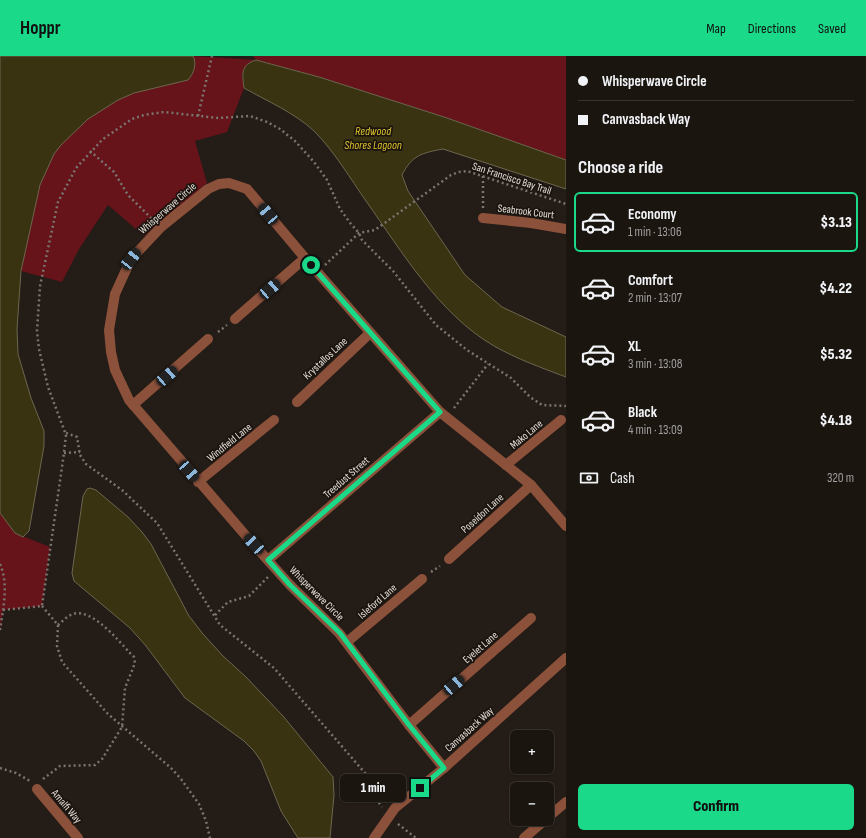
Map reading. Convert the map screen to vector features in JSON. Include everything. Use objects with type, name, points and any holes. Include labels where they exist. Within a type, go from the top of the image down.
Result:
[{"type":"street","name":"Whisperwave Circle","points":[[444,768],[409,725],[347,642],[268,560],[198,482],[133,405],[115,370],[110,345],[110,316],[115,294],[131,259],[161,227],[208,189],[219,184],[234,184],[241,186],[250,192],[305,258],[440,412],[531,485],[566,526]]},
{"type":"street","name":"Seabrook Court","points":[[483,218],[531,223],[566,229]]},
{"type":"street","points":[[235,319],[305,258]]},
{"type":"street","name":"Krystallos Lane","points":[[297,402],[370,333]]},
{"type":"street","points":[[133,405],[208,339]]},
{"type":"street","name":"Treedust Street","points":[[268,560],[440,412]]},
{"type":"street","name":"Windfield Lane","points":[[198,482],[274,420]]},
{"type":"street","name":"Mako Lane","points":[[506,466],[561,420]]},
{"type":"street","name":"Poseidon Lane","points":[[449,559],[531,485]]},
{"type":"street","name":"Isleford Lane","points":[[347,642],[422,579]]},
{"type":"street","name":"Eyelet Lane","points":[[409,725],[531,618]]},
{"type":"street","name":"Canvasback Way","points":[[374,838],[388,816],[444,768],[566,658]]},
{"type":"street","name":"Amalfi Way","points":[[38,788],[78,838]]},
{"type":"street","points":[[554,812],[566,802]]},
{"type":"street","points":[[524,838],[538,826]]},
{"type":"path","points":[[198,116],[212,56]]},
{"type":"path","points":[[90,151],[114,172],[128,195],[161,227]]},
{"type":"path","name":"San Francisco Bay Trail","points":[[359,234],[375,230],[424,194],[459,172],[467,171],[566,204]]},
{"type":"path","points":[[483,176],[483,218]]},
{"type":"path","points":[[324,266],[359,234],[362,240],[393,271],[436,325],[488,364],[511,378],[530,397],[542,405],[566,406]]},
{"type":"path","points":[[208,339],[235,319]]},
{"type":"path","points":[[452,411],[488,364]]},
{"type":"path","points":[[66,433],[77,437],[80,452],[86,464],[122,490],[157,523],[220,625],[274,668],[364,773],[367,787],[388,816],[416,838]]},
{"type":"path","points":[[64,453],[80,452]]},
{"type":"path","points":[[50,547],[42,606],[58,625],[57,646],[62,662],[108,714],[171,768],[188,787],[201,810],[210,838]]},
{"type":"path","points":[[422,579],[449,559]]},
{"type":"path","points":[[0,564],[4,576],[3,610],[0,630]]},
{"type":"path","points":[[214,615],[228,602],[249,596],[268,577]]},
{"type":"path","points":[[3,610],[42,606]]},
{"type":"path","points":[[0,768],[21,775],[38,788],[42,780],[60,766],[95,765],[102,759],[122,727],[125,688],[135,663],[134,657],[103,625],[86,615],[72,614],[58,625]]},
{"type":"shaded area","points":[[193,56],[256,60],[242,75],[244,88],[227,132],[195,141],[207,183],[144,236],[108,205],[79,249],[62,282],[21,271],[35,201],[43,174],[60,145],[75,129],[93,115],[134,92],[195,63]]},
{"type":"shaded area","points":[[253,56],[566,56],[566,160],[444,117],[319,77],[256,60]]},
{"type":"shaded area","points":[[0,513],[15,533],[50,547],[42,606],[3,610],[0,630]]},
{"type":"water","points":[[0,56],[193,56],[195,62],[192,74],[188,80],[134,93],[118,100],[88,119],[61,145],[54,154],[40,185],[21,271],[17,329],[18,354],[31,398],[44,431],[44,446],[29,531],[23,537],[15,533],[0,513]]},
{"type":"water","name":"Redwood Shores Lagoon","points":[[256,60],[319,77],[444,117],[566,160],[566,189],[443,149],[418,156],[410,163],[402,175],[408,191],[465,275],[502,307],[566,337],[566,377],[539,367],[494,346],[474,333],[439,300],[408,261],[342,165],[314,131],[298,119],[244,88],[243,74],[245,67]]},
{"type":"water","points":[[90,488],[96,490],[128,517],[142,532],[151,544],[189,616],[203,634],[283,716],[333,777],[334,795],[330,838],[298,838],[281,811],[261,761],[254,751],[244,741],[185,698],[146,646],[130,628],[74,581],[72,573],[83,496],[87,489]]},
{"type":"route","points":[[311,265],[440,412],[268,560],[290,585],[340,633],[409,725],[444,768],[420,788]]}]
